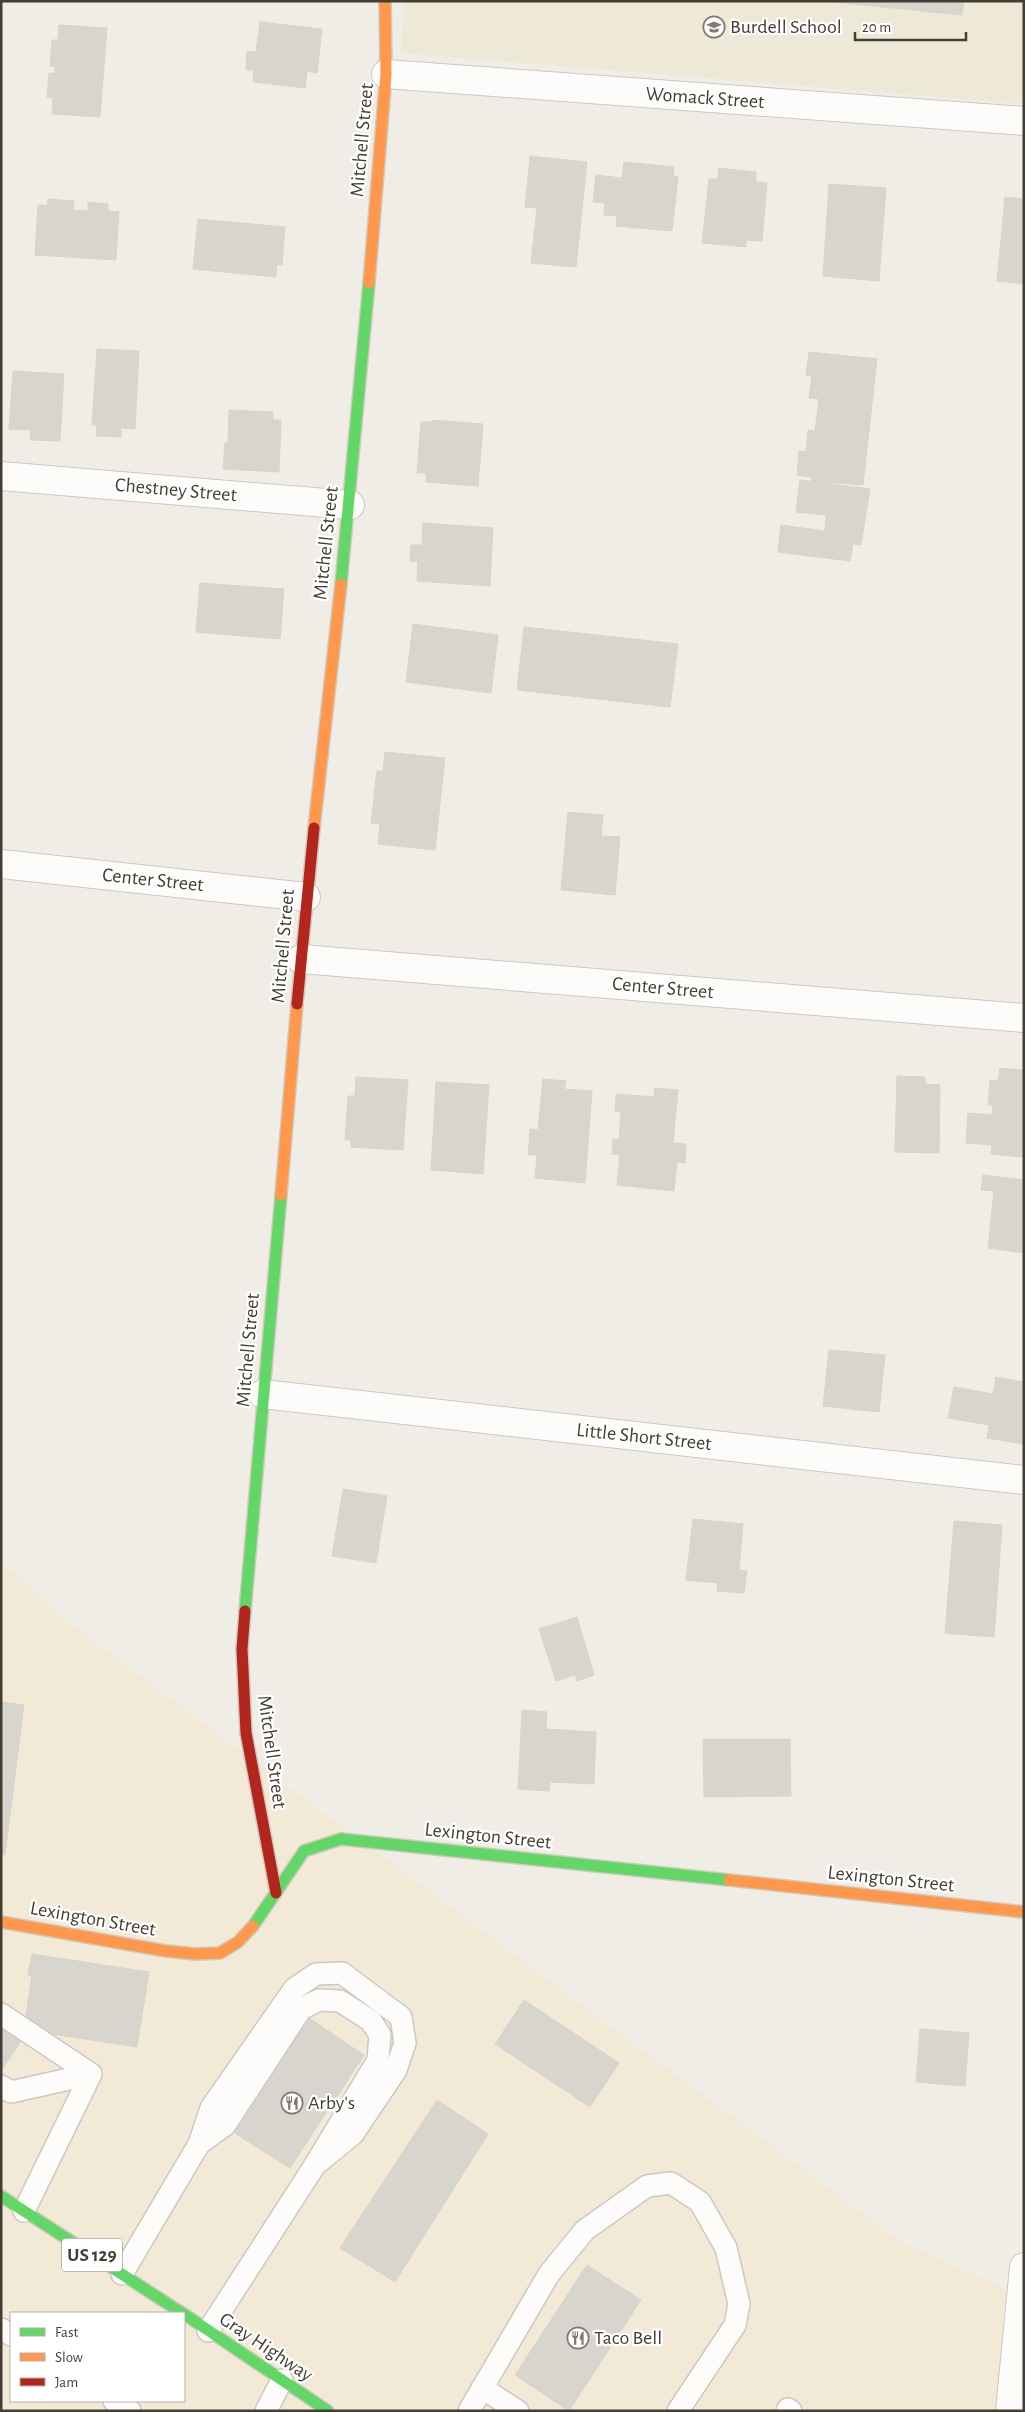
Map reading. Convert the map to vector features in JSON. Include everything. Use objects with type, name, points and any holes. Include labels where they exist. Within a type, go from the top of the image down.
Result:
[{"type":"main road","name":"Mitchell Street","points":[[276,1893],[246,1733],[242,1649],[306,897],[350,504],[386,74],[385,1]]},
{"type":"main road","name":"Lexington Street","points":[[1,1922],[166,1951],[196,1954],[220,1953],[238,1942],[254,1925],[304,1851],[341,1840],[1024,1912]]},
{"type":"main road","name":"Gray Highway","points":[[1,2196],[179,2312]]},
{"type":"main road","name":"Gray Highway","points":[[185,2316],[328,2411]]},
{"type":"street","name":"Womack Street","points":[[386,74],[1024,121]]},
{"type":"street","name":"Chestney Street","points":[[1,476],[350,504]]},
{"type":"street","name":"Center Street","points":[[1,864],[306,897]]},
{"type":"street","name":"Center Street","points":[[301,959],[1024,1018]]},
{"type":"street","name":"Little Short Street","points":[[263,1394],[1024,1480]]},
{"type":"street","points":[[1010,2411],[1020,2343],[1024,2267]]},
{"type":"lane","points":[[122,2274],[199,2144],[212,2108],[294,1989],[316,1974],[342,1973],[401,2017],[405,2043],[396,2070],[353,2134],[315,2165]]},
{"type":"lane","points":[[199,2144],[225,2125],[301,2009],[318,2000],[340,2001],[371,2021],[380,2035],[378,2060],[315,2165],[208,2331]]},
{"type":"lane","points":[[7,2022],[91,2074]]},
{"type":"lane","points":[[1,2086],[11,2092],[91,2074]]},
{"type":"lane","points":[[24,2211],[91,2074]]},
{"type":"lane","points":[[469,2411],[549,2274],[585,2230],[647,2186],[671,2183],[700,2202],[726,2248],[739,2304],[735,2325],[678,2411]]},
{"type":"lane","points":[[266,2411],[282,2380]]},
{"type":"lane","points":[[482,2388],[518,2411]]},
{"type":"lane","points":[[787,2411],[788,2409],[791,2411]]},
{"type":"shaded area","name":"Burdell School","points":[[405,1],[1024,1],[1024,104],[401,53]]},
{"type":"shaded area","points":[[1,1562],[59,1616],[899,2241],[1024,2297],[1024,2411],[1,2411]]},
{"type":"building","points":[[824,1],[964,1],[962,15]]},
{"type":"building","points":[[260,22],[322,29],[317,73],[307,71],[305,88],[253,82],[254,70],[246,70],[247,51],[256,52]]},
{"type":"building","points":[[59,25],[107,28],[100,117],[52,114],[53,98],[47,97],[49,73],[55,73],[55,67],[50,66],[52,40],[58,40]]},
{"type":"building","points":[[530,156],[587,162],[576,267],[531,263],[537,208],[525,207]]},
{"type":"building","points":[[624,162],[674,167],[673,176],[678,177],[672,231],[616,226],[617,216],[604,215],[605,203],[593,202],[596,175],[622,178]]},
{"type":"building","points":[[719,168],[756,172],[756,182],[767,183],[762,241],[746,240],[746,247],[702,243],[709,179],[718,179]]},
{"type":"building","points":[[829,184],[886,188],[879,281],[823,276]]},
{"type":"building","points":[[1005,197],[1024,199],[1024,284],[997,281]]},
{"type":"building","points":[[48,199],[74,201],[73,210],[88,211],[88,202],[108,204],[108,211],[119,212],[116,260],[35,255],[38,205],[47,206]]},
{"type":"building","points":[[198,219],[285,227],[282,265],[277,264],[276,277],[193,269]]},
{"type":"building","points":[[97,349],[139,351],[135,429],[121,428],[121,437],[96,436],[97,425],[92,425]]},
{"type":"building","points":[[809,352],[877,359],[863,485],[811,481],[811,477],[797,475],[799,451],[806,452],[808,430],[815,431],[819,399],[809,398],[812,376],[806,375]]},
{"type":"building","points":[[13,371],[64,374],[60,441],[30,440],[31,430],[9,429]]},
{"type":"building","points":[[229,410],[273,412],[273,420],[281,420],[279,472],[223,469],[225,443],[228,443]]},
{"type":"building","points":[[432,420],[483,424],[478,486],[426,482],[426,473],[417,473],[421,422],[432,422]]},
{"type":"building","points":[[800,480],[870,489],[861,545],[853,544],[850,561],[778,552],[781,525],[825,531],[826,515],[796,512]]},
{"type":"building","points":[[423,523],[493,528],[490,586],[417,581],[418,561],[410,561],[411,545],[422,545]]},
{"type":"building","points":[[200,583],[284,589],[280,639],[196,632]]},
{"type":"building","points":[[413,624],[498,635],[491,693],[406,682]]},
{"type":"building","points":[[524,627],[678,644],[670,707],[517,690]]},
{"type":"building","points":[[385,752],[445,758],[435,850],[378,844],[380,824],[371,823],[377,771],[383,771]]},
{"type":"building","points":[[568,812],[603,815],[601,836],[620,837],[615,895],[561,890]]},
{"type":"building","points":[[1000,1068],[1024,1070],[1024,1157],[991,1154],[992,1145],[966,1143],[968,1113],[992,1115],[993,1105],[988,1105],[990,1080],[998,1081]]},
{"type":"building","points":[[897,1076],[925,1077],[925,1084],[940,1085],[939,1153],[895,1152]]},
{"type":"building","points":[[356,1077],[408,1080],[403,1150],[351,1147],[351,1140],[345,1140],[348,1096],[355,1096]]},
{"type":"building","points":[[543,1079],[566,1081],[564,1089],[592,1091],[585,1183],[535,1178],[537,1155],[528,1155],[530,1129],[538,1130]]},
{"type":"building","points":[[436,1082],[489,1085],[483,1174],[431,1170]]},
{"type":"building","points":[[655,1088],[678,1090],[673,1143],[686,1144],[685,1163],[677,1162],[674,1191],[617,1185],[620,1155],[612,1154],[613,1139],[619,1140],[621,1112],[615,1111],[616,1094],[654,1097]]},
{"type":"building","points":[[983,1175],[1024,1180],[1024,1253],[988,1248],[994,1191],[981,1190]]},
{"type":"building","points":[[829,1350],[885,1355],[879,1412],[823,1406]]},
{"type":"building","points":[[996,1377],[1024,1382],[1024,1444],[987,1438],[989,1425],[948,1418],[954,1387],[993,1394]]},
{"type":"building","points":[[343,1489],[387,1496],[376,1563],[332,1556]]},
{"type":"building","points":[[693,1519],[743,1524],[739,1570],[747,1571],[744,1593],[717,1591],[718,1583],[686,1580]]},
{"type":"building","points":[[954,1521],[1002,1525],[994,1637],[945,1633]]},
{"type":"building","points":[[577,1617],[594,1675],[577,1681],[575,1675],[556,1681],[539,1629]]},
{"type":"building","points":[[1,1702],[24,1705],[5,1855],[1,1854]]},
{"type":"building","points":[[522,1710],[547,1712],[546,1729],[596,1732],[594,1784],[550,1782],[549,1791],[518,1789]]},
{"type":"building","points":[[703,1739],[790,1739],[791,1796],[704,1797]]},
{"type":"building","points":[[32,1954],[149,1972],[137,2047],[32,2031],[26,2015],[32,1976],[28,1975]]},
{"type":"building","points":[[524,2000],[619,2063],[590,2107],[495,2044]]},
{"type":"building","name":"Arby's","points":[[309,2018],[364,2055],[290,2168],[233,2132],[264,2087],[255,2081],[264,2068],[272,2073]]},
{"type":"building","points":[[1,2028],[21,2041],[1,2071]]},
{"type":"building","points":[[920,2029],[969,2033],[965,2086],[916,2082]]},
{"type":"building","points":[[437,2100],[488,2134],[395,2282],[340,2248]]},
{"type":"building","name":"Taco Bell","points":[[587,2265],[641,2300],[569,2411],[515,2375]]},
{"type":"traffic: fast","points":[[341,584],[369,283]]},
{"type":"traffic: fast","points":[[245,1611],[281,1195]]},
{"type":"traffic: fast","points":[[253,1926],[304,1851],[341,1839],[729,1880]]},
{"type":"traffic: fast","points":[[1,2196],[180,2312]]},
{"type":"traffic: fast","points":[[185,2315],[328,2411]]},
{"type":"traffic: slow","points":[[369,283],[386,74],[385,1]]},
{"type":"traffic: slow","points":[[314,828],[341,584]]},
{"type":"traffic: slow","points":[[281,1195],[297,1004]]},
{"type":"traffic: slow","points":[[729,1880],[1024,1912]]},
{"type":"traffic: slow","points":[[1,1922],[166,1951],[196,1954],[220,1953],[238,1942],[253,1926]]},
{"type":"traffic: jam","points":[[297,1004],[314,828]]},
{"type":"traffic: jam","points":[[245,1611],[242,1649],[246,1733],[276,1893]]},
{"type":"place","name":"Burdell School","points":[[714,27]]},
{"type":"place","name":"Arby's","points":[[292,2103]]},
{"type":"place","name":"Taco Bell","points":[[578,2338]]}]
